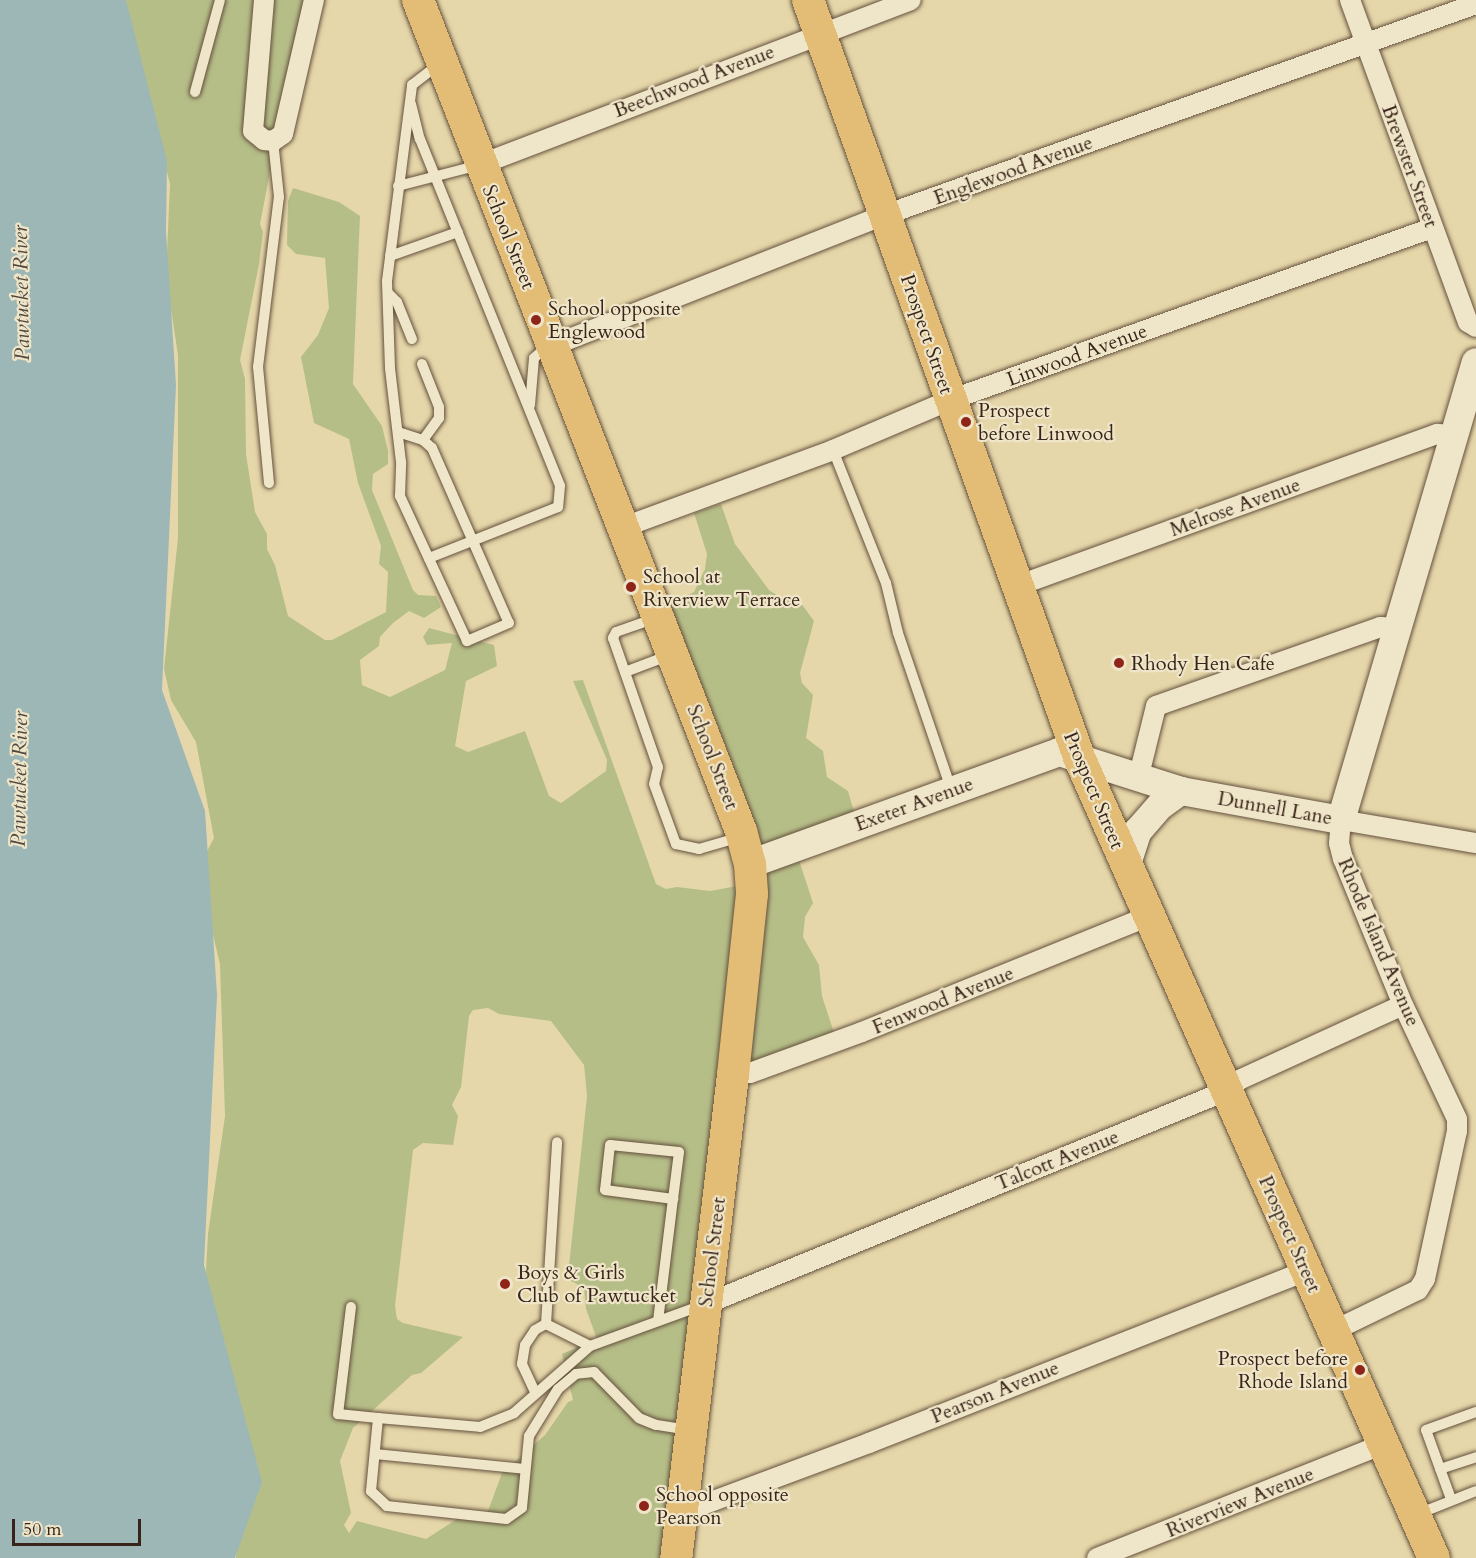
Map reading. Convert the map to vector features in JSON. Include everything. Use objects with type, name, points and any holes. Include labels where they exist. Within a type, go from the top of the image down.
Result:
[{"type":"main road","name":"School Street","points":[[418,0],[479,165],[552,342],[659,617],[746,850],[752,894],[676,1558]]},
{"type":"main road","name":"Prospect Street","points":[[808,0],[1014,586],[1078,757],[1434,1558]]},
{"type":"street","points":[[264,0],[253,131],[264,140],[278,137],[314,0]]},
{"type":"street","name":"Beechwood Avenue","points":[[479,165],[819,33],[911,0]]},
{"type":"street","name":"Brewster Street","points":[[1350,0],[1468,322],[1476,327]]},
{"type":"street","name":"Englewood Avenue","points":[[552,342],[567,340],[885,215],[1476,4]]},
{"type":"street","name":"Linwood Avenue","points":[[624,527],[833,450],[950,400],[1432,228]]},
{"type":"street","name":"Rhode Island Avenue","points":[[1333,1331],[1418,1290],[1430,1266],[1456,1119],[1403,1005],[1343,859],[1339,843],[1341,820],[1457,435],[1476,362]]},
{"type":"street","name":"Melrose Avenue","points":[[1014,586],[1437,434],[1457,435]]},
{"type":"street","points":[[1138,779],[1156,706],[1380,627],[1399,628]]},
{"type":"street","name":"Exeter Avenue","points":[[746,850],[951,789],[1059,752],[1078,757]]},
{"type":"street","name":"Dunnell Lane","points":[[1078,757],[1138,779],[1181,791],[1476,843]]},
{"type":"street","points":[[1126,867],[1138,831],[1160,806],[1181,791]]},
{"type":"street","name":"Fenwood Avenue","points":[[733,1075],[750,1073],[862,1032],[1149,916]]},
{"type":"street","name":"Talcott Avenue","points":[[706,1304],[1211,1097],[1403,1005]]},
{"type":"street","name":"Pearson Avenue","points":[[682,1508],[697,1507],[869,1443],[1306,1271]]},
{"type":"street","name":"Riverview Avenue","points":[[1097,1558],[1383,1444]]},
{"type":"lane","points":[[195,92],[220,0]]},
{"type":"lane","points":[[398,432],[423,440],[432,448],[509,623],[467,641],[400,496],[398,432],[390,368],[388,293],[390,256],[412,86],[441,62]]},
{"type":"lane","points":[[409,99],[435,177],[560,486],[558,507],[429,558]]},
{"type":"lane","points":[[268,483],[258,367],[279,197],[278,137]]},
{"type":"lane","points":[[398,186],[479,165]]},
{"type":"lane","points":[[390,256],[458,232]]},
{"type":"lane","points":[[388,293],[397,302],[412,339]]},
{"type":"lane","points":[[530,408],[534,358],[552,342]]},
{"type":"lane","points":[[422,364],[439,407],[439,418],[423,440]]},
{"type":"lane","points":[[833,450],[886,583],[898,633],[951,789]]},
{"type":"lane","points":[[659,617],[616,632],[614,638],[658,767],[654,784],[676,844],[699,849],[746,850]]},
{"type":"lane","points":[[625,672],[673,654]]},
{"type":"lane","points":[[546,1324],[558,1142]]},
{"type":"lane","points":[[658,1321],[679,1152],[610,1145],[605,1190],[673,1199]]},
{"type":"lane","points":[[351,1306],[338,1414],[480,1427],[514,1413],[535,1392],[590,1346],[706,1304]]},
{"type":"lane","points":[[546,1324],[590,1346]]},
{"type":"lane","points":[[535,1392],[522,1364],[525,1345],[535,1330],[546,1324]]},
{"type":"lane","points":[[378,1418],[371,1491],[387,1506],[506,1519],[522,1508],[524,1469],[530,1436],[558,1389],[576,1374],[594,1372],[639,1418],[656,1425],[691,1430]]},
{"type":"lane","points":[[1451,1499],[1426,1430],[1476,1412]]},
{"type":"lane","points":[[375,1454],[524,1469]]},
{"type":"lane","points":[[1440,1468],[1476,1457]]},
{"type":"lane","points":[[1415,1516],[1451,1499],[1476,1491]]},
{"type":"green space","points":[[123,0],[311,0],[275,146],[260,224],[263,232],[259,264],[240,360],[245,379],[246,454],[255,512],[267,534],[267,549],[275,565],[288,616],[325,640],[332,640],[386,612],[388,572],[379,564],[381,546],[358,483],[349,439],[314,423],[301,357],[318,335],[329,308],[325,258],[296,254],[287,245],[288,201],[293,188],[339,202],[360,216],[353,384],[382,426],[388,451],[388,464],[373,474],[372,490],[413,590],[418,595],[436,596],[441,607],[424,618],[409,611],[393,623],[380,637],[379,646],[360,660],[362,685],[390,697],[445,670],[452,643],[427,645],[423,637],[429,628],[494,645],[497,666],[466,681],[455,746],[468,752],[525,731],[549,796],[561,803],[606,771],[607,760],[573,681],[583,680],[656,884],[666,889],[677,887],[710,891],[748,884],[653,611],[694,592],[705,569],[707,554],[694,513],[721,504],[735,544],[769,590],[781,598],[798,599],[814,621],[800,673],[802,683],[813,695],[806,738],[823,751],[827,777],[848,791],[859,829],[798,857],[813,903],[805,917],[803,937],[819,965],[822,996],[839,1048],[743,1086],[675,1558],[236,1558],[240,1509],[205,1288],[208,1234],[225,1116],[220,964],[212,931],[205,855],[214,838],[196,742],[171,700],[164,669],[178,538],[178,355],[166,276],[170,184]],"holes":[[[488,1008],[499,1014],[551,1021],[584,1065],[587,1096],[569,1266],[571,1281],[584,1288],[586,1309],[597,1339],[562,1354],[573,1400],[568,1402],[545,1435],[502,1473],[484,1522],[457,1519],[426,1539],[357,1521],[349,1533],[344,1525],[351,1513],[340,1461],[353,1428],[412,1375],[421,1373],[463,1337],[403,1323],[397,1319],[395,1306],[413,1150],[423,1143],[453,1145],[458,1116],[452,1105],[461,1087],[469,1016],[473,1010]]]},
{"type":"water","name":"Pawtucket River","points":[[0,0],[126,0],[167,161],[166,231],[176,385],[162,690],[205,811],[217,995],[204,1265],[262,1482],[235,1558],[0,1558]]},
{"type":"place","name":"School opposite Englewood","points":[[536,320]]},
{"type":"place","name":"Prospect before Linwood","points":[[966,422]]},
{"type":"place","name":"School at Riverview Terrace","points":[[631,587]]},
{"type":"place","name":"Rhody Hen Cafe","points":[[1119,663]]},
{"type":"place","name":"Boys & Girls Club of Pawtucket","points":[[505,1284]]},
{"type":"place","name":"Prospect before Rhode Island","points":[[1360,1370]]},
{"type":"place","name":"School opposite Pearson","points":[[644,1506]]}]
